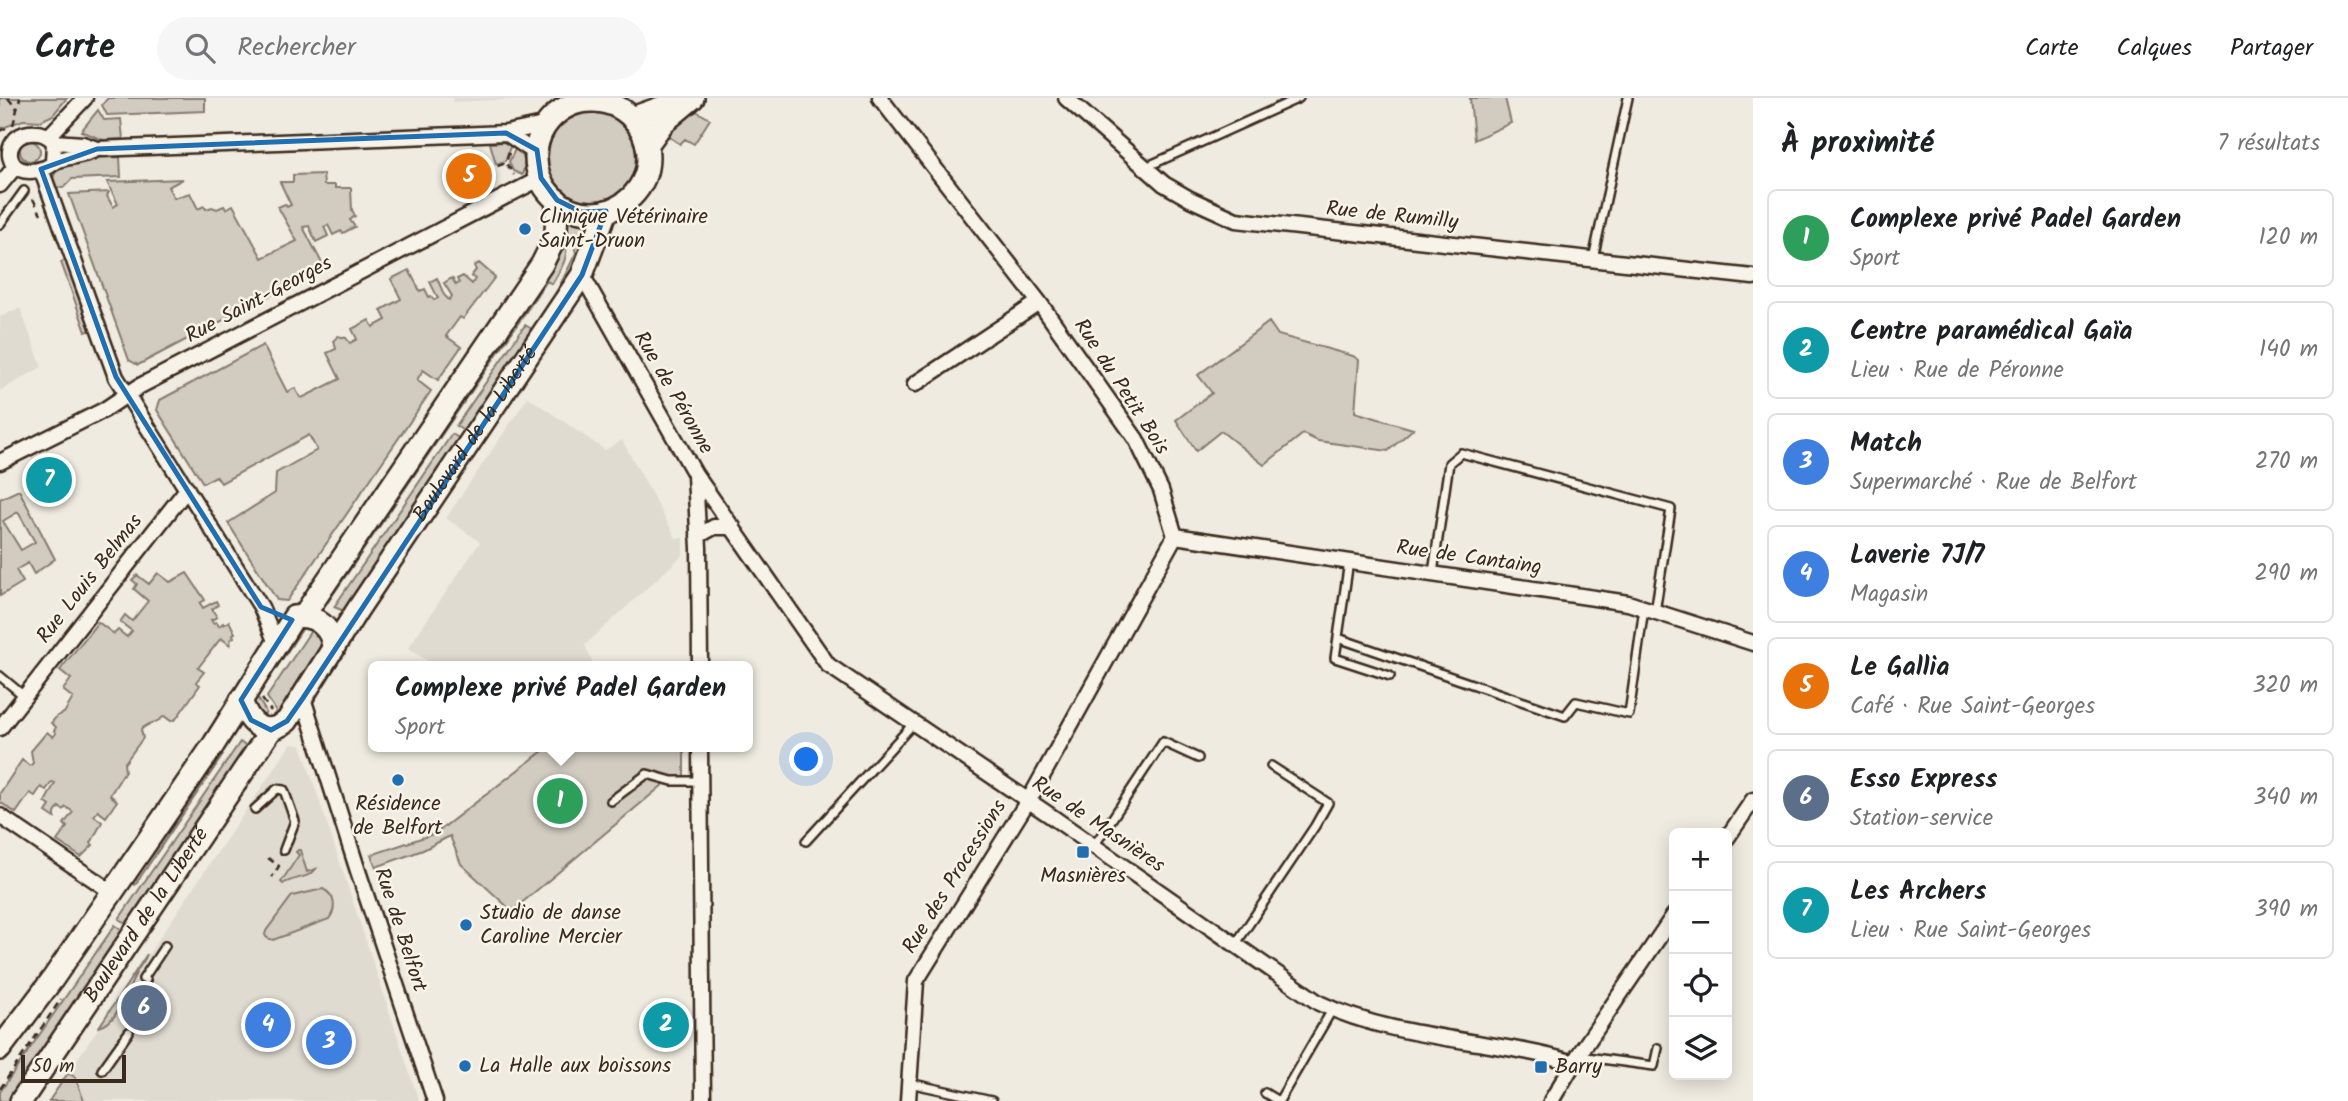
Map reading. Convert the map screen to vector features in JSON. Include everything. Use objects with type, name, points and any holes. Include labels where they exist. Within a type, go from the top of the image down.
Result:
[{"type":"main road","points":[[623,108],[640,129],[647,145],[647,169],[640,185],[629,199],[606,211],[581,212],[557,201],[531,182],[541,136],[558,110],[589,102],[623,108],[680,100]]},
{"type":"main road","points":[[647,145],[680,100]]},
{"type":"main road","name":"Boulevard de la Liberté","points":[[0,1049],[52,980],[214,744],[252,700],[276,643],[299,616],[542,264],[556,236],[557,201]]},
{"type":"main road","name":"Boulevard de la Liberté","points":[[24,1099],[276,721],[303,698],[358,608],[582,275],[606,211]]},
{"type":"main road","points":[[299,616],[325,626],[332,637],[333,650]]},
{"type":"main road","points":[[252,700],[245,711],[251,720],[260,727],[276,721]]},
{"type":"street","points":[[85,98],[52,139],[47,165],[112,371],[261,607],[276,643]]},
{"type":"street","name":"Rue du Petit Bois","points":[[880,98],[1039,302],[1136,439],[1161,490],[1175,537]]},
{"type":"street","name":"Rue de Rumilly","points":[[1066,98],[1164,184],[1236,220],[1753,277]]},
{"type":"street","points":[[8,165],[27,170],[97,149],[510,136],[558,110]]},
{"type":"street","points":[[0,185],[8,165],[3,140],[40,133],[52,139],[97,149]]},
{"type":"street","points":[[510,136],[528,148],[537,150]]},
{"type":"street","name":"Rue Saint-Georges","points":[[0,463],[104,410],[140,386],[531,182]]},
{"type":"street","name":"Rue de Péronne","points":[[582,275],[695,474],[699,661]]},
{"type":"street","points":[[915,384],[1039,302]]},
{"type":"street","name":"Rue de Masnières","points":[[695,474],[828,665],[1319,1003],[1344,1015],[1391,1028],[1576,1060]]},
{"type":"street","name":"Rue Louis Belmas","points":[[0,728],[187,489]]},
{"type":"street","points":[[698,536],[714,527],[733,527]]},
{"type":"street","points":[[1027,800],[1175,537]]},
{"type":"street","name":"Rue de Cantaing","points":[[1175,537],[1628,603],[1753,643]]},
{"type":"street","points":[[261,607],[276,613],[299,616]]},
{"type":"street","name":"Rue de Belfort","points":[[303,698],[435,1101]]},
{"type":"street","points":[[276,721],[314,732]]},
{"type":"street","points":[[700,752],[703,1101]]},
{"type":"street","name":"Rue des Processions","points":[[908,1101],[916,981],[1027,800]]},
{"type":"street","points":[[1732,831],[1753,800]]},
{"type":"street","points":[[0,816],[113,892]]},
{"type":"street","points":[[1552,1101],[1576,1060],[1669,922]]},
{"type":"lane","points":[[1146,168],[1299,98]]},
{"type":"lane","points":[[1593,259],[1628,98]]},
{"type":"lane","points":[[0,224],[24,191]]},
{"type":"lane","points":[[1338,638],[1565,716],[1576,702],[1629,713],[1671,509],[1461,453],[1449,463],[1433,573]]},
{"type":"lane","points":[[1349,561],[1335,658],[1390,676]]},
{"type":"lane","points":[[0,676],[25,697]]},
{"type":"lane","points":[[806,841],[913,724]]},
{"type":"lane","points":[[1094,846],[1163,743],[1198,758]]},
{"type":"lane","points":[[1235,945],[1328,803],[1271,766]]},
{"type":"lane","points":[[611,801],[647,774],[672,781],[701,780]]},
{"type":"lane","points":[[255,809],[277,789],[284,790],[295,821],[284,850]]},
{"type":"lane","points":[[146,981],[143,979],[165,946]]},
{"type":"lane","points":[[1265,1093],[1279,1101],[1332,1010]]},
{"type":"lane","points":[[102,1070],[129,1032]]},
{"type":"lane","points":[[1576,1060],[1654,1066],[1658,1048]]},
{"type":"lane","points":[[909,1083],[992,1101]]},
{"type":"path","points":[[8,98],[17,109]]},
{"type":"path","points":[[3,140],[13,125],[20,98]]},
{"type":"path","points":[[506,163],[510,136]]},
{"type":"path","points":[[485,170],[506,163]]},
{"type":"path","points":[[506,163],[531,182]]},
{"type":"path","points":[[252,700],[276,721]]},
{"type":"path","points":[[268,858],[279,866],[272,877]]},
{"type":"highlighted area","points":[[506,133],[537,150],[541,178],[557,200],[581,212],[606,211],[582,275],[303,698],[287,721],[271,730],[251,720],[241,700],[292,620],[261,607],[116,377],[41,169],[97,149]]},
{"type":"shaded area","points":[[0,98],[67,98],[53,115],[41,121],[23,120],[0,129]]},
{"type":"shaded area","points":[[108,98],[205,98],[205,111],[107,115],[102,105]]},
{"type":"shaded area","points":[[453,98],[543,98],[453,102]]},
{"type":"shaded area","points":[[1470,98],[1505,98],[1511,123],[1474,140]]},
{"type":"shaded area","points":[[98,110],[104,120],[121,119],[123,139],[103,140],[81,131]]},
{"type":"shaded area","points":[[696,111],[710,119],[694,144],[685,139],[680,144],[668,136],[670,130]]},
{"type":"shaded area","points":[[593,112],[610,116],[625,126],[635,141],[639,158],[635,175],[625,190],[610,200],[593,204],[576,200],[561,190],[551,175],[547,158],[551,141],[561,126],[576,116]]},
{"type":"shaded area","points":[[26,141],[34,141],[40,151],[34,161],[26,161],[20,155],[20,147]]},
{"type":"shaded area","points":[[490,143],[511,144],[505,161],[496,164]]},
{"type":"shaded area","points":[[516,147],[524,160],[522,175],[513,171],[509,162]]},
{"type":"shaded area","points":[[120,157],[121,177],[72,179],[63,188],[53,187],[57,168],[79,158]]},
{"type":"shaded area","points":[[323,174],[324,185],[351,188],[352,210],[355,216],[350,220],[355,227],[333,235],[328,225],[324,227],[328,236],[316,242],[309,226],[303,227],[324,267],[138,365],[129,360],[69,194],[109,192],[107,196],[113,207],[118,204],[107,182],[183,179],[168,187],[174,198],[190,193],[198,209],[204,206],[206,209],[217,209],[224,206],[226,209],[233,205],[262,258],[297,241],[278,207],[291,205],[280,182],[293,182],[293,175]]},
{"type":"shaded area","points":[[569,222],[593,226],[579,265],[560,296],[556,293],[576,253],[573,242],[562,234]]},
{"type":"shaded area","points":[[560,241],[565,243],[566,254],[552,284],[547,281],[469,395],[464,392]]},
{"type":"shaded area","points":[[66,260],[91,330],[86,332],[61,262]]},
{"type":"shaded area","points":[[479,263],[495,277],[463,319],[460,317],[446,336],[461,347],[438,380],[423,370],[417,380],[431,391],[287,601],[277,600],[228,523],[275,493],[276,473],[317,450],[309,435],[221,483],[216,476],[203,483],[157,410],[160,400],[263,345],[287,392],[295,388],[302,398],[340,379],[327,353],[336,349],[334,340],[338,336],[346,338],[350,343],[357,339],[352,329],[369,320],[373,327],[386,320],[381,310],[401,299],[391,279],[409,270],[420,291],[425,289],[434,300],[438,298],[430,282],[437,278],[449,300],[452,296],[444,283],[452,278],[456,285],[459,283],[457,279],[463,276],[472,284],[475,279],[471,276],[476,270],[474,266]]},
{"type":"shaded area","points":[[551,300],[555,303],[467,433],[456,426],[525,325],[532,329]]},
{"type":"shaded area","points":[[20,308],[42,367],[0,391],[0,317]]},
{"type":"shaded area","points":[[1269,322],[1278,335],[1359,360],[1355,412],[1413,429],[1388,451],[1318,441],[1303,434],[1264,465],[1221,431],[1196,451],[1176,420],[1212,393],[1198,375]]},
{"type":"shaded area","points":[[528,397],[605,450],[622,440],[676,538],[683,538],[683,555],[585,645],[592,661],[428,661],[408,648],[480,542],[446,518]]},
{"type":"shaded area","points":[[460,399],[464,402],[328,602],[323,599]]},
{"type":"shaded area","points":[[452,434],[462,440],[344,611],[334,607]]},
{"type":"shaded area","points":[[19,490],[55,559],[34,574],[28,563],[16,570],[23,582],[0,596],[0,499]],"holes":[[[18,512],[35,542],[21,550],[3,521]]]},
{"type":"shaded area","points":[[158,573],[170,582],[187,573],[205,600],[200,603],[203,608],[216,601],[218,605],[212,609],[217,617],[211,620],[213,623],[216,622],[219,626],[229,621],[235,633],[234,637],[230,645],[221,638],[198,668],[204,672],[196,682],[200,685],[176,719],[171,721],[164,716],[141,730],[143,738],[124,764],[125,771],[110,795],[117,801],[106,817],[98,811],[94,816],[102,822],[91,843],[93,845],[81,857],[57,841],[73,812],[66,807],[63,810],[59,807],[55,818],[46,812],[50,806],[45,802],[55,783],[52,782],[46,790],[41,787],[35,796],[30,793],[16,813],[0,802],[0,793],[22,760],[30,766],[33,763],[31,751],[47,732],[53,737],[56,733],[56,727],[51,723],[64,713],[73,698],[63,690],[71,679],[60,670],[98,622],[114,634],[118,630],[127,637],[132,631],[120,622],[125,615],[132,621],[148,601],[134,589],[137,584],[132,580],[137,575],[149,584]]},
{"type":"shaded area","points":[[297,628],[303,628],[257,697],[266,712],[262,720],[250,700]]},
{"type":"shaded area","points":[[312,629],[326,643],[284,719],[269,723],[276,711],[267,697]]},
{"type":"shaded area","points":[[240,742],[251,750],[131,927],[119,919]]},
{"type":"shaded area","points":[[291,744],[301,745],[419,1101],[49,1101]]},
{"type":"shaded area","points":[[218,752],[223,755],[135,885],[130,882]]},
{"type":"shaded area","points":[[541,752],[684,752],[684,783],[664,784],[512,911],[461,864],[450,836],[423,850],[376,867],[371,855],[436,833]]},
{"type":"shaded area","points":[[298,850],[307,872],[316,869],[309,875],[283,884],[281,882],[299,855],[296,852]]},
{"type":"shaded area","points":[[323,889],[334,902],[329,919],[273,940],[267,938],[266,931],[292,896]]},
{"type":"shaded area","points":[[115,925],[127,933],[11,1101],[0,1101],[0,1092]]},
{"type":"shaded area","points":[[147,954],[117,1013],[99,1027]]},
{"type":"shaded area","points":[[68,1073],[75,1077],[84,1101],[49,1101]]},
{"type":"place","name":"Le Gallia","points":[[469,176]]},
{"type":"place","name":"Clinique Vétérinaire Saint-Druon","points":[[525,229]]},
{"type":"place","name":"Les Archers","points":[[49,480]]},
{"type":"place","name":"Résidence de Belfort","points":[[398,780]]},
{"type":"place","name":"Complexe privé Padel Garden","points":[[560,801]]},
{"type":"place","name":"Masnières","points":[[1083,852]]},
{"type":"place","name":"Studio de danse Caroline Mercier","points":[[466,925]]},
{"type":"place","name":"Esso Express","points":[[144,1008]]},
{"type":"place","name":"Laverie 7J/7","points":[[268,1025]]},
{"type":"place","name":"Centre paramédical Gaïa","points":[[666,1025]]},
{"type":"place","name":"Match","points":[[329,1042]]},
{"type":"place","name":"La Halle aux boissons","points":[[465,1066]]},
{"type":"place","name":"Barry","points":[[1541,1067]]}]
